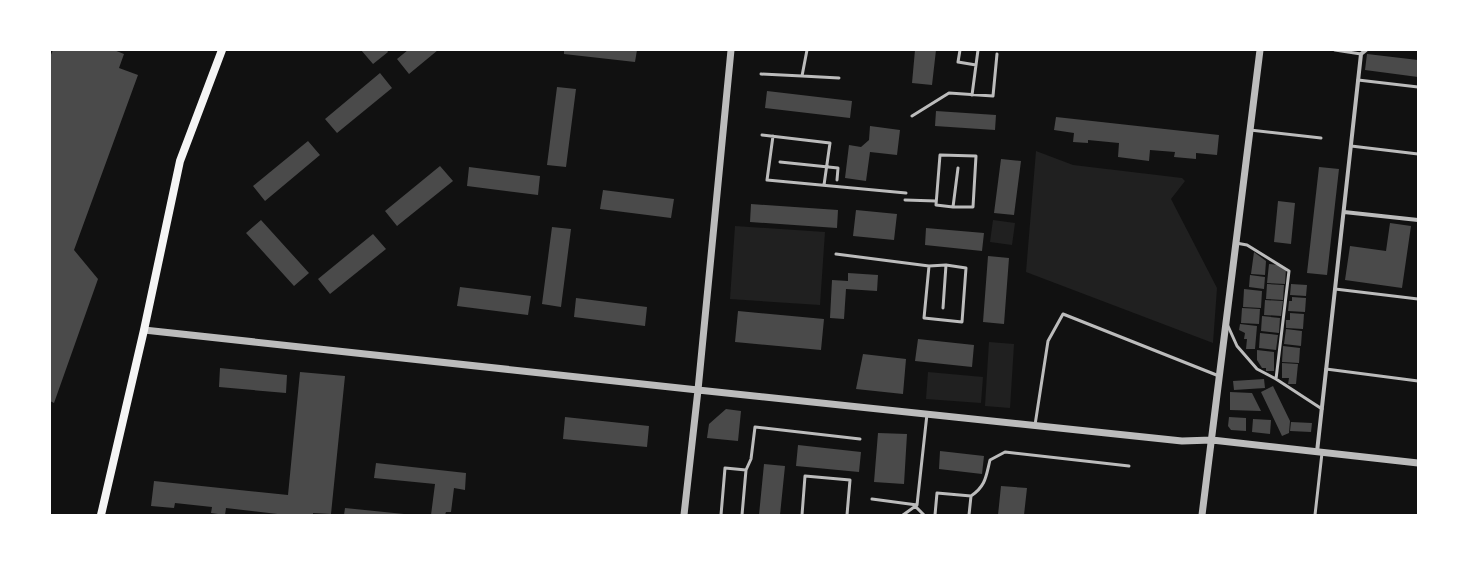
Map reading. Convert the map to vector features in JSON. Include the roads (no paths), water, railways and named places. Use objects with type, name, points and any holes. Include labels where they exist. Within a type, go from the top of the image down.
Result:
[{"type":"main road","points":[[101,515],[144,330],[180,161],[222,50]]},
{"type":"street","points":[[684,515],[698,390],[731,50]]},
{"type":"street","points":[[1202,515],[1260,50]]},
{"type":"street","points":[[1320,452],[1326,369],[1358,80],[1361,54],[1366,50]]},
{"type":"street","points":[[1344,212],[1418,220]]},
{"type":"street","points":[[144,330],[1182,441],[1212,440],[1418,463]]},
{"type":"lane","points":[[802,76],[807,50]]},
{"type":"lane","points":[[960,50],[958,62],[976,65]]},
{"type":"lane","points":[[972,95],[978,50]]},
{"type":"lane","points":[[1334,50],[1361,54]]},
{"type":"lane","points":[[912,116],[949,93],[993,96],[997,54]]},
{"type":"lane","points":[[761,74],[839,78]]},
{"type":"lane","points":[[1358,80],[1418,87]]},
{"type":"lane","points":[[1250,130],[1321,138]]},
{"type":"lane","points":[[762,135],[830,143],[824,185]]},
{"type":"lane","points":[[773,136],[767,180],[906,193]]},
{"type":"lane","points":[[1351,146],[1418,154]]},
{"type":"lane","points":[[940,155],[976,156],[973,208],[953,207],[936,205],[940,155]]},
{"type":"lane","points":[[780,162],[838,168],[837,180]]},
{"type":"lane","points":[[953,207],[958,168]]},
{"type":"lane","points":[[905,200],[936,201]]},
{"type":"lane","points":[[1236,243],[1247,245],[1290,271],[1276,379]]},
{"type":"lane","points":[[836,254],[929,266],[946,265],[966,268],[962,322],[924,318],[929,266]]},
{"type":"lane","points":[[943,308],[946,265]]},
{"type":"lane","points":[[1335,289],[1418,299]]},
{"type":"lane","points":[[1035,425],[1048,341],[1063,314],[1220,376]]},
{"type":"lane","points":[[1226,322],[1237,346],[1257,369],[1276,379],[1322,409]]},
{"type":"lane","points":[[1326,369],[1418,381]]},
{"type":"lane","points":[[903,515],[916,506],[927,414]]},
{"type":"lane","points":[[742,515],[746,470],[751,459],[754,427],[860,439]]},
{"type":"lane","points":[[935,515],[936,493],[971,496],[980,490],[990,460],[1005,452],[1129,466]]},
{"type":"lane","points":[[1315,515],[1320,452]]},
{"type":"lane","points":[[721,515],[725,468],[746,470]]},
{"type":"lane","points":[[802,515],[805,476],[850,480],[847,515]]},
{"type":"lane","points":[[969,515],[971,496]]},
{"type":"lane","points":[[872,499],[916,506],[924,515]]}]
